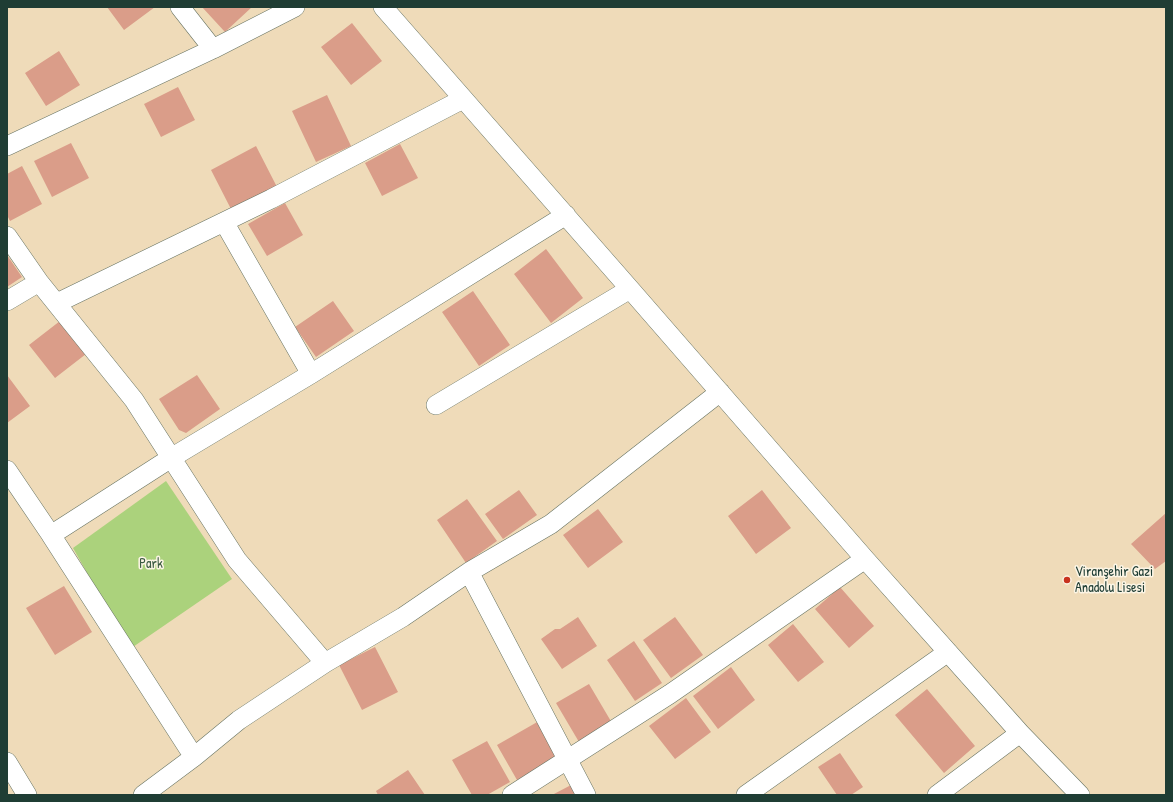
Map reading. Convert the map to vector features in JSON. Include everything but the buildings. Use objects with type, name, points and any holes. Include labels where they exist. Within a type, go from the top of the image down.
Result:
[{"type":"street","points":[[180,7],[213,49]]},
{"type":"street","points":[[7,146],[213,49],[295,7]]},
{"type":"street","points":[[383,7],[865,559],[1074,793]]},
{"type":"street","points":[[57,304],[224,222],[463,99]]},
{"type":"street","points":[[51,535],[172,458],[312,374],[566,215]]},
{"type":"street","points":[[224,222],[312,374]]},
{"type":"street","points":[[7,236],[39,282],[134,400],[237,560],[325,663]]},
{"type":"street","points":[[7,301],[39,282]]},
{"type":"street","points":[[436,405],[630,289]]},
{"type":"street","points":[[143,795],[194,757],[239,720],[325,663],[403,617],[468,572],[551,524],[720,392]]},
{"type":"street","points":[[7,470],[51,535],[194,757]]},
{"type":"street","points":[[512,795],[670,694],[865,559]]},
{"type":"street","points":[[468,572],[586,795]]},
{"type":"street","points":[[746,795],[948,652]]},
{"type":"street","points":[[937,795],[1020,733]]},
{"type":"street","points":[[7,762],[27,795]]},
{"type":"green space","name":"Park","points":[[166,481],[232,579],[130,649],[73,548]]},
{"type":"place","name":"Viranşehir Gazi Anadolu Lisesi","points":[[1067,580]]}]
